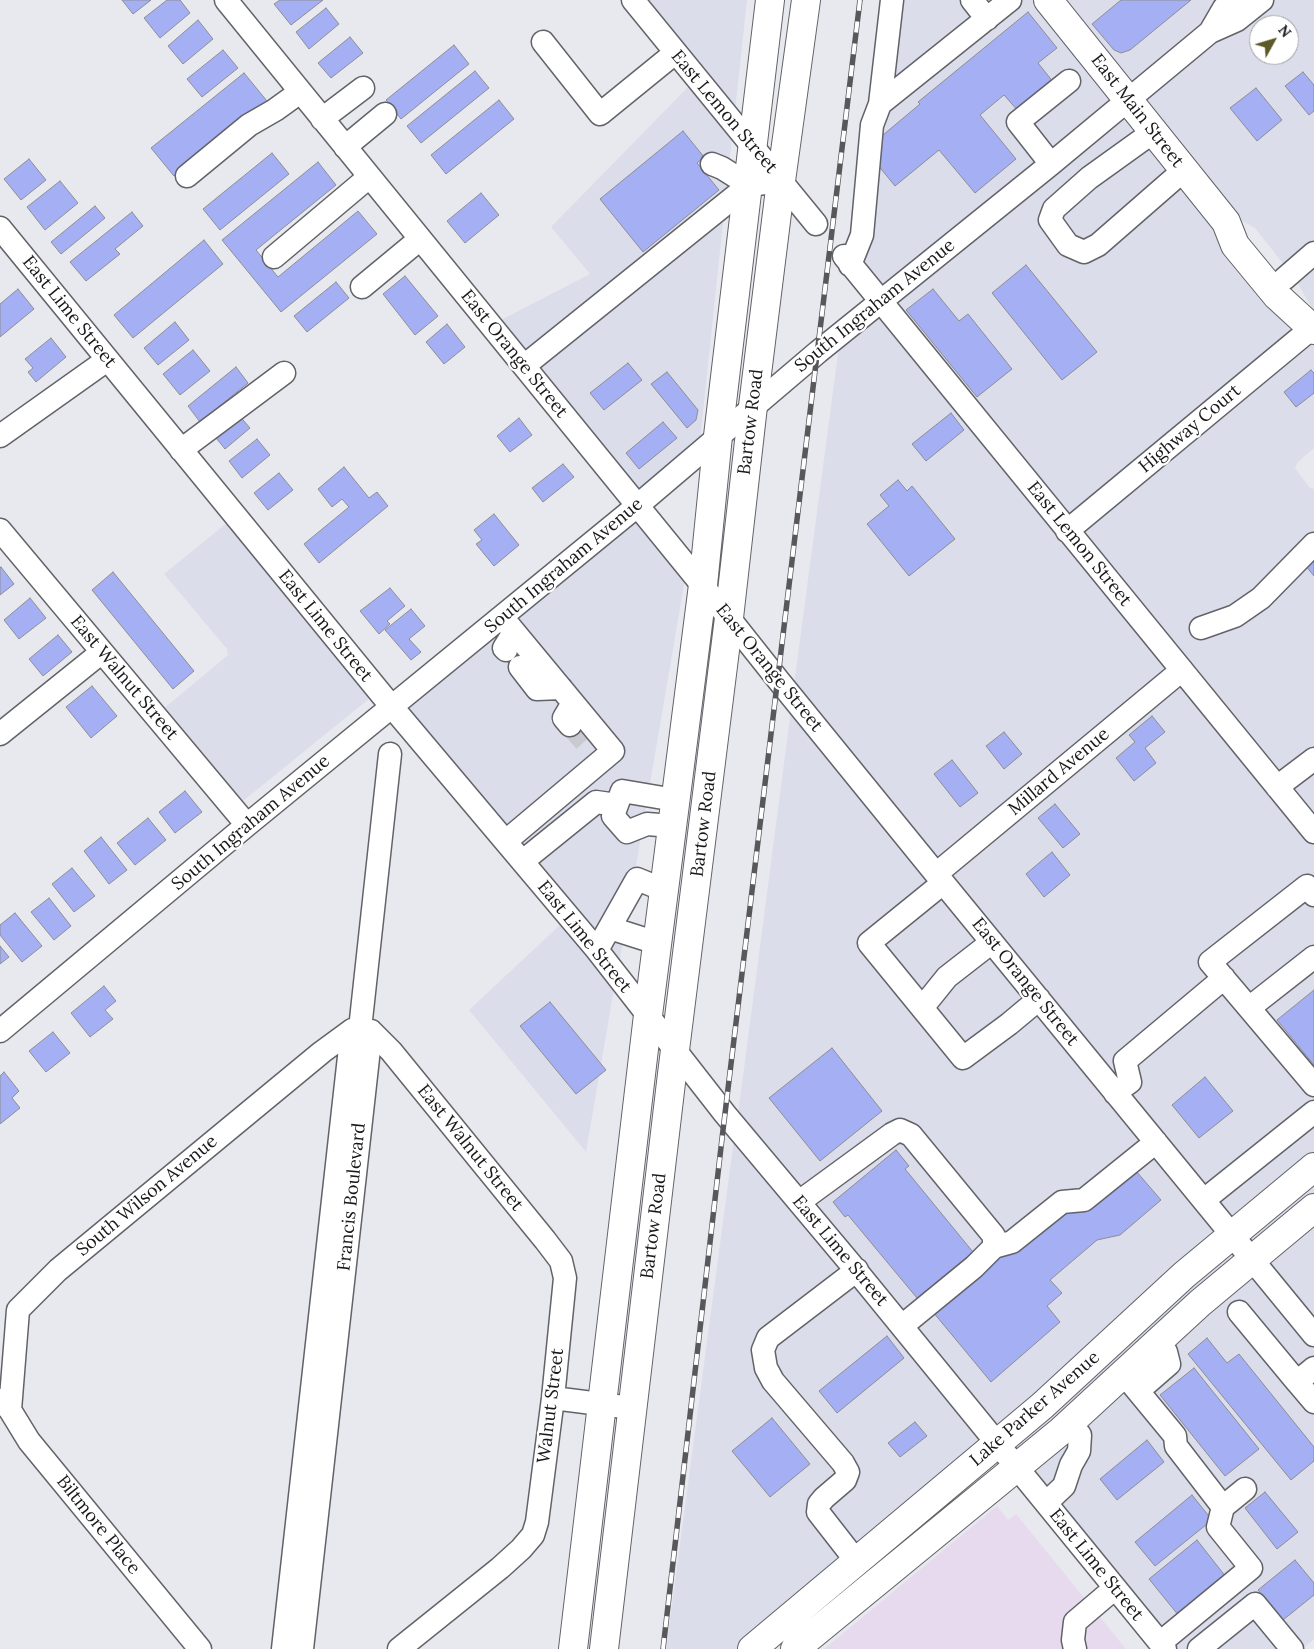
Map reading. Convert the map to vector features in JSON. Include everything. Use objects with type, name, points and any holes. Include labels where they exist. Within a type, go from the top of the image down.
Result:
[{"type":"main road","name":"Bartow Road","points":[[573,1649],[664,890],[661,812],[703,585],[718,436],[770,0]]},
{"type":"main road","name":"Bartow Road","points":[[604,1649],[675,1050],[730,618],[753,406],[806,0]]},
{"type":"main road","name":"East Main Street","points":[[1051,1],[1226,222],[1235,245],[1277,296],[1312,321]]},
{"type":"main road","name":"East Main Street","points":[[1226,222],[1248,234],[1289,285],[1312,321]]},
{"type":"main road","name":"Lake Parker Avenue","points":[[752,1649],[1050,1399],[1143,1312],[1232,1234],[1314,1167]]},
{"type":"main road","name":"Lake Parker Avenue","points":[[795,1649],[1070,1423],[1130,1382],[1159,1340],[1314,1208]]},
{"type":"street","name":"East Orange Street","points":[[226,0],[730,618],[779,681],[1314,1335]]},
{"type":"street","name":"East Lemon Street","points":[[633,0],[816,224]]},
{"type":"street","points":[[880,104],[892,0]]},
{"type":"street","points":[[972,0],[988,19]]},
{"type":"street","points":[[880,104],[1010,0]]},
{"type":"street","points":[[1210,32],[1224,8],[1233,0]]},
{"type":"street","points":[[1210,32],[1237,20],[1262,0]]},
{"type":"street","name":"South Ingraham Avenue","points":[[0,1031],[392,707],[510,642],[637,506],[753,406],[1210,32]]},
{"type":"street","points":[[543,42],[600,114],[675,52]]},
{"type":"street","points":[[1051,164],[1018,122],[1069,81]]},
{"type":"street","points":[[322,119],[363,88]]},
{"type":"street","points":[[187,176],[249,125],[275,110],[300,92]]},
{"type":"street","name":"East Lemon Street","points":[[880,104],[872,125],[862,235],[847,261],[1314,832]]},
{"type":"street","points":[[344,147],[384,114]]},
{"type":"street","points":[[1153,132],[1089,178],[1054,209],[1050,220],[1068,245],[1084,252],[1098,245],[1184,170]]},
{"type":"street","points":[[712,164],[749,185]]},
{"type":"street","points":[[274,257],[370,177]]},
{"type":"street","points":[[524,366],[749,185],[781,181]]},
{"type":"street","name":"East Lime Street","points":[[0,228],[392,707],[597,950],[725,1114],[857,1270],[1162,1646]]},
{"type":"street","points":[[362,288],[420,239]]},
{"type":"street","points":[[1284,279],[1314,253]]},
{"type":"street","name":"Highway Court","points":[[1067,531],[1312,321]]},
{"type":"street","points":[[0,436],[108,360]]},
{"type":"street","points":[[181,450],[284,373]]},
{"type":"street","name":"East Walnut Street","points":[[0,530],[247,826]]},
{"type":"street","points":[[1201,628],[1235,616],[1261,598],[1314,544]]},
{"type":"street","points":[[506,841],[595,753],[613,751],[567,696],[510,642]]},
{"type":"street","points":[[510,642],[537,689],[567,696]]},
{"type":"street","points":[[2,729],[102,652]]},
{"type":"street","name":"Millard Avenue","points":[[922,1008],[868,943],[940,878],[1182,670]]},
{"type":"street","points":[[567,696],[564,718],[570,725]]},
{"type":"street","name":"Francis Boulevard","points":[[302,1649],[310,1494],[390,754]]},
{"type":"street","points":[[1277,787],[1314,759]]},
{"type":"street","points":[[622,792],[661,812],[627,832],[613,816],[622,792]]},
{"type":"street","points":[[523,861],[596,802],[617,805]]},
{"type":"street","points":[[597,950],[637,879],[664,890]]},
{"type":"street","points":[[1314,895],[1307,886],[1210,962],[1314,1085]]},
{"type":"street","points":[[610,928],[657,943]]},
{"type":"street","points":[[992,942],[947,977],[922,1008],[963,1058],[1039,999]]},
{"type":"street","points":[[1249,1008],[1314,958]]},
{"type":"street","points":[[1116,1093],[1130,1082],[1125,1061],[1224,978]]},
{"type":"street","name":"East Walnut Street","points":[[361,1030],[391,1051],[545,1240],[561,1261],[563,1270]]},
{"type":"street","name":"South Wilson Avenue","points":[[5,1405],[9,1315],[58,1270],[322,1052],[361,1030]]},
{"type":"street","points":[[1204,1200],[1314,1112]]},
{"type":"street","points":[[799,1202],[900,1130],[911,1135],[994,1236],[994,1247]]},
{"type":"street","points":[[902,1326],[981,1261],[994,1247],[1012,1242],[1062,1202],[1084,1200],[1156,1142]]},
{"type":"street","name":"Walnut Street","points":[[399,1649],[500,1568],[530,1539],[537,1522],[553,1398],[564,1278],[563,1270]]},
{"type":"street","points":[[857,1270],[768,1338],[763,1350],[766,1368],[774,1381],[843,1463],[848,1472],[845,1480],[819,1504],[818,1512],[857,1562]]},
{"type":"street","points":[[1239,1312],[1306,1375],[1314,1402]]},
{"type":"street","points":[[1130,1382],[1175,1436],[1176,1446],[1223,1507]]},
{"type":"street","points":[[553,1398],[632,1408]]},
{"type":"street","name":"Biltmore Place","points":[[5,1405],[29,1441],[200,1649]]},
{"type":"street","points":[[1046,1503],[1064,1486],[1071,1465],[1079,1451],[1080,1436],[1070,1423]]},
{"type":"street","points":[[1162,1646],[1251,1568],[1218,1527],[1223,1507],[1245,1489]]},
{"type":"street","name":"Francis Boulevard","points":[[283,1649],[310,1494]]},
{"type":"street","points":[[1075,1649],[1073,1640],[1075,1622],[1115,1588]]},
{"type":"street","points":[[1199,1649],[1255,1604],[1292,1649]]},
{"type":"shaded area","points":[[645,0],[747,0],[735,111]]},
{"type":"shaded area","points":[[880,0],[1037,0],[1115,99],[883,290],[851,249]]},
{"type":"shaded area","points":[[1060,0],[1220,0],[1205,25],[1130,88]]},
{"type":"shaded area","points":[[1274,0],[1314,0],[1314,312],[1296,280],[1255,228],[1233,216],[1140,101],[1211,42],[1249,17],[1249,65],[1299,65],[1299,15],[1252,15]]},
{"type":"shaded area","points":[[690,85],[732,137],[700,441],[639,493],[499,321],[590,274],[551,227]]},
{"type":"shaded area","points":[[1125,113],[1299,328],[1069,519],[893,302]]},
{"type":"shaded area","points":[[879,314],[1170,669],[938,862],[794,685],[839,346]]},
{"type":"shaded area","points":[[1310,340],[1314,345],[1314,448],[1298,462],[1295,468],[1309,487],[1314,489],[1314,817],[1080,531]]},
{"type":"shaded area","points":[[635,518],[685,579],[619,965],[404,707]]},
{"type":"shaded area","points":[[228,522],[370,698],[243,801],[211,768],[162,710],[228,655],[227,649],[164,574]]},
{"type":"shaded area","points":[[1180,682],[1314,846],[1314,1156],[1233,1222],[948,874]]},
{"type":"shaded area","points":[[791,710],[1219,1234],[999,1432],[738,1114]]},
{"type":"shaded area","points":[[561,924],[614,989],[586,1152],[469,1010]]},
{"type":"shaded area","points":[[734,1139],[985,1444],[740,1649],[666,1649]]},
{"type":"shaded area","points":[[1314,1177],[1314,1197],[1254,1247],[1244,1235]]},
{"type":"shaded area","points":[[1314,1219],[1314,1321],[1264,1260]]},
{"type":"shaded area","points":[[1230,1247],[1240,1259],[1019,1456],[1009,1444]]},
{"type":"shaded area","points":[[1250,1271],[1314,1350],[1314,1639],[1302,1649],[1177,1649],[1029,1468]]},
{"type":"shaded area","points":[[997,1506],[1008,1520],[1016,1514],[1126,1649],[824,1649]]},
{"type":"building","points":[[122,0],[151,0],[133,14]]},
{"type":"building","points":[[167,0],[180,0],[190,13],[160,38],[144,18]]},
{"type":"building","points":[[280,0],[323,0],[291,25],[274,4]]},
{"type":"building","points":[[1121,0],[1191,0],[1130,50],[1121,53],[1114,50],[1092,24]]},
{"type":"building","points":[[326,8],[339,24],[309,49],[296,32]]},
{"type":"building","points":[[1028,12],[1057,48],[1038,63],[1054,83],[1019,112],[1004,95],[980,115],[1016,159],[975,193],[939,150],[895,186],[873,159],[877,140],[920,104],[918,102]]},
{"type":"building","points":[[198,20],[213,39],[183,64],[168,46]]},
{"type":"building","points":[[350,37],[363,53],[331,78],[318,63]]},
{"type":"building","points":[[454,45],[469,64],[401,119],[386,100]]},
{"type":"building","points":[[223,50],[238,68],[202,97],[187,79]]},
{"type":"building","points":[[475,71],[489,88],[421,143],[407,126]]},
{"type":"building","points":[[1303,72],[1314,85],[1314,111],[1309,115],[1285,86]]},
{"type":"building","points":[[244,73],[267,101],[174,176],[151,148]]},
{"type":"building","points":[[1256,88],[1282,120],[1257,141],[1230,108]]},
{"type":"building","points":[[499,100],[514,119],[446,174],[431,155]]},
{"type":"building","points":[[683,131],[704,157],[697,163],[719,190],[643,252],[600,199]]},
{"type":"building","points":[[272,153],[289,174],[220,230],[203,209]]},
{"type":"building","points":[[29,159],[46,180],[21,200],[4,179]]},
{"type":"building","points":[[318,162],[336,185],[256,250],[278,277],[358,211],[377,234],[281,312],[222,240]]},
{"type":"building","points":[[60,181],[78,203],[45,230],[27,207]]},
{"type":"building","points":[[481,193],[499,215],[465,243],[447,221]]},
{"type":"building","points":[[95,206],[105,218],[61,254],[51,242]]},
{"type":"building","points":[[132,212],[143,226],[115,249],[120,254],[86,281],[70,262]]},
{"type":"building","points":[[204,240],[223,264],[133,338],[114,315]]},
{"type":"building","points":[[1026,265],[1097,352],[1062,380],[992,293]]},
{"type":"building","points":[[405,276],[438,316],[415,335],[383,294]]},
{"type":"building","points":[[336,282],[349,298],[307,332],[294,316]]},
{"type":"building","points":[[18,289],[34,309],[0,337],[0,304]]},
{"type":"building","points":[[933,289],[959,321],[968,314],[1012,369],[977,397],[906,310]]},
{"type":"building","points":[[175,322],[189,340],[158,365],[144,348]]},
{"type":"building","points":[[447,324],[465,347],[444,364],[426,342]]},
{"type":"building","points":[[51,338],[66,357],[36,382],[28,372],[33,368],[25,359]]},
{"type":"building","points":[[193,350],[210,371],[180,395],[163,374]]},
{"type":"building","points":[[628,363],[642,380],[604,410],[590,393]]},
{"type":"building","points":[[236,367],[248,383],[200,422],[188,406]]},
{"type":"building","points":[[1311,370],[1314,373],[1314,393],[1296,407],[1284,392]]},
{"type":"building","points":[[667,372],[698,410],[696,420],[687,428],[651,384]]},
{"type":"building","points":[[237,413],[250,428],[225,449],[212,433]]},
{"type":"building","points":[[951,413],[964,430],[926,461],[912,444]]},
{"type":"building","points":[[519,418],[532,435],[510,452],[497,436]]},
{"type":"building","points":[[663,422],[677,438],[639,469],[626,453]]},
{"type":"building","points":[[257,439],[270,455],[242,478],[229,461]]},
{"type":"building","points":[[563,464],[574,477],[543,502],[532,488]]},
{"type":"building","points":[[344,467],[369,498],[377,492],[388,506],[319,563],[304,544],[349,507],[342,499],[332,507],[318,489]]},
{"type":"building","points":[[279,473],[293,490],[268,510],[254,493]]},
{"type":"building","points":[[898,480],[907,491],[912,486],[955,539],[909,576],[867,524],[889,506],[880,495]]},
{"type":"building","points":[[494,514],[519,545],[494,566],[476,544],[482,540],[474,530]]},
{"type":"building","points":[[1314,558],[1314,576],[1305,565]]},
{"type":"building","points":[[0,568],[14,584],[0,595]]},
{"type":"building","points":[[113,572],[194,671],[173,689],[92,590]]},
{"type":"building","points":[[390,588],[405,606],[387,621],[390,624],[379,634],[360,611]]},
{"type":"building","points":[[30,598],[46,618],[19,639],[4,620]]},
{"type":"building","points":[[411,609],[425,626],[409,639],[421,652],[411,660],[385,630]]},
{"type":"building","points":[[58,635],[72,652],[43,676],[29,659]]},
{"type":"building","points":[[92,686],[117,716],[91,738],[66,707]]},
{"type":"building","points":[[1152,716],[1165,732],[1145,748],[1156,763],[1134,781],[1116,758],[1135,742],[1129,735]]},
{"type":"building","points":[[1004,732],[1022,754],[1004,769],[986,746]]},
{"type":"building","points":[[952,760],[978,793],[960,807],[934,774]]},
{"type":"building","points":[[185,791],[202,812],[175,833],[159,812]]},
{"type":"building","points":[[1055,804],[1080,834],[1063,848],[1038,818]]},
{"type":"building","points":[[148,818],[166,840],[135,865],[117,843]]},
{"type":"building","points":[[101,837],[127,870],[109,884],[84,851]]},
{"type":"building","points":[[1052,852],[1070,875],[1044,897],[1026,874]]},
{"type":"building","points":[[72,868],[95,896],[74,912],[52,884]]},
{"type":"building","points":[[49,898],[71,926],[54,940],[31,912]]},
{"type":"building","points":[[15,913],[42,946],[22,962],[0,935],[0,925]]},
{"type":"building","points":[[0,946],[9,957],[0,964]]},
{"type":"building","points":[[104,986],[116,1001],[105,1010],[113,1019],[90,1037],[71,1013]]},
{"type":"building","points":[[1314,990],[1314,1065],[1277,1020]]},
{"type":"building","points":[[550,1002],[606,1070],[576,1094],[520,1026]]},
{"type":"building","points":[[53,1032],[70,1053],[46,1072],[29,1051]]},
{"type":"building","points":[[832,1048],[882,1111],[820,1161],[769,1098]]},
{"type":"building","points":[[4,1072],[19,1091],[12,1098],[20,1108],[0,1124],[0,1076]]},
{"type":"building","points":[[1205,1077],[1233,1111],[1199,1138],[1172,1105]]},
{"type":"building","points":[[896,1150],[909,1166],[905,1169],[973,1252],[917,1298],[848,1215],[845,1217],[833,1202]]},
{"type":"building","points":[[1136,1171],[1161,1200],[1120,1235],[1097,1240],[1050,1280],[1062,1293],[1047,1306],[1060,1322],[991,1382],[933,1312],[999,1254],[1001,1257],[1064,1203],[1088,1198],[1095,1206]]},
{"type":"building","points":[[887,1336],[904,1358],[837,1413],[819,1391]]},
{"type":"building","points":[[1207,1338],[1227,1363],[1239,1354],[1314,1447],[1314,1461],[1291,1480],[1188,1354]]},
{"type":"building","points":[[1194,1368],[1259,1449],[1225,1476],[1160,1395]]},
{"type":"building","points":[[772,1418],[810,1464],[770,1497],[732,1451]]},
{"type":"building","points":[[915,1422],[927,1436],[900,1457],[888,1443]]},
{"type":"building","points":[[1147,1440],[1164,1462],[1117,1500],[1100,1479]]},
{"type":"building","points":[[1265,1492],[1298,1532],[1277,1549],[1245,1508]]},
{"type":"building","points":[[1192,1495],[1212,1520],[1155,1566],[1135,1542]]},
{"type":"building","points":[[1197,1540],[1226,1577],[1179,1616],[1149,1579]]},
{"type":"building","points":[[1295,1560],[1314,1583],[1314,1595],[1283,1620],[1258,1590]]},
{"type":"tunnel","points":[[570,725],[588,745]]},
{"type":"railway","points":[[663,1649],[723,1130],[860,0]]}]
